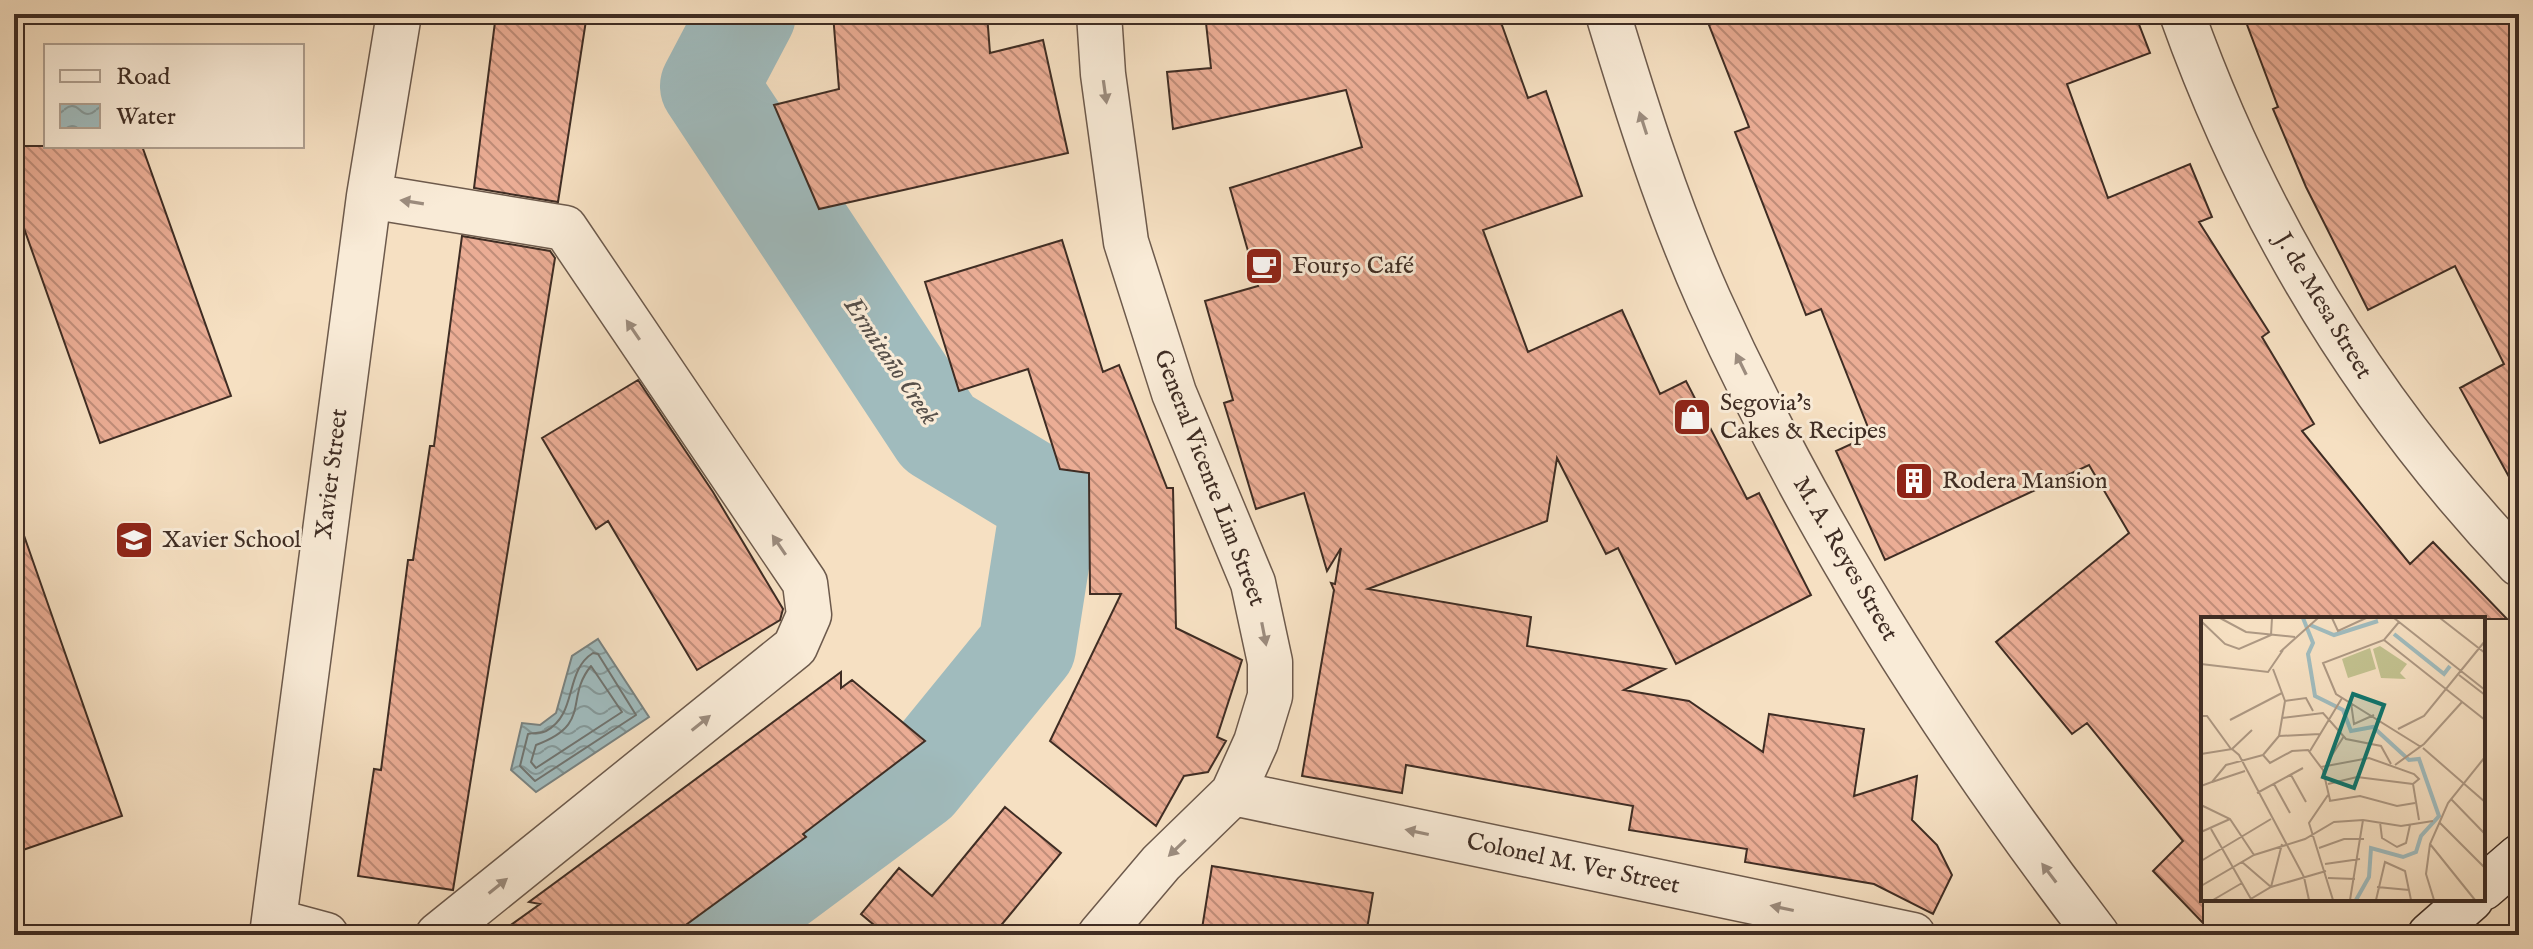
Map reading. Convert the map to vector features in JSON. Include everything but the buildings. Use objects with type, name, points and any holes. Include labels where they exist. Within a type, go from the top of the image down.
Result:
[{"type":"street","name":"Xavier Street","points":[[273,928],[369,196],[399,14]]},
{"type":"street","name":"General Vicente Lim Street","points":[[1099,14],[1103,74],[1126,242],[1174,393],[1253,583],[1270,662],[1270,696],[1256,742],[1233,793],[1161,863],[1100,935]]},
{"type":"street","name":"M. A. Reyes Street","points":[[1608,14],[1655,160],[1708,298],[1783,452],[1851,574],[1933,704],[2030,848],[2097,935]]},
{"type":"street","name":"J. de Mesa Street","points":[[2182,14],[2261,204],[2368,382],[2482,525],[2519,564]]},
{"type":"street","points":[[369,196],[565,228],[805,583],[809,615],[795,647],[438,935]]},
{"type":"street","name":"Colonel M. Ver Street","points":[[1233,793],[1913,935]]},
{"type":"street","points":[[2485,886],[2519,857]]},
{"type":"street","points":[[2430,935],[2469,901]]},
{"type":"street","points":[[273,928],[326,935]]},
{"type":"water","points":[[598,639],[649,717],[536,792],[511,770],[522,723],[540,725],[556,713],[572,656]]},
{"type":"waterway","name":"Ermitaño Creek","points":[[711,935],[917,782],[1027,647],[1050,501],[938,433],[709,86],[747,14]]},
{"type":"place","name":"Four50 Café","points":[[1264,266]]},
{"type":"place","name":"Segovia's Cakes & Recipes","points":[[1692,417]]},
{"type":"place","name":"Rodera Mansion","points":[[1914,481]]},
{"type":"place","name":"Xavier School","points":[[134,540]]}]
